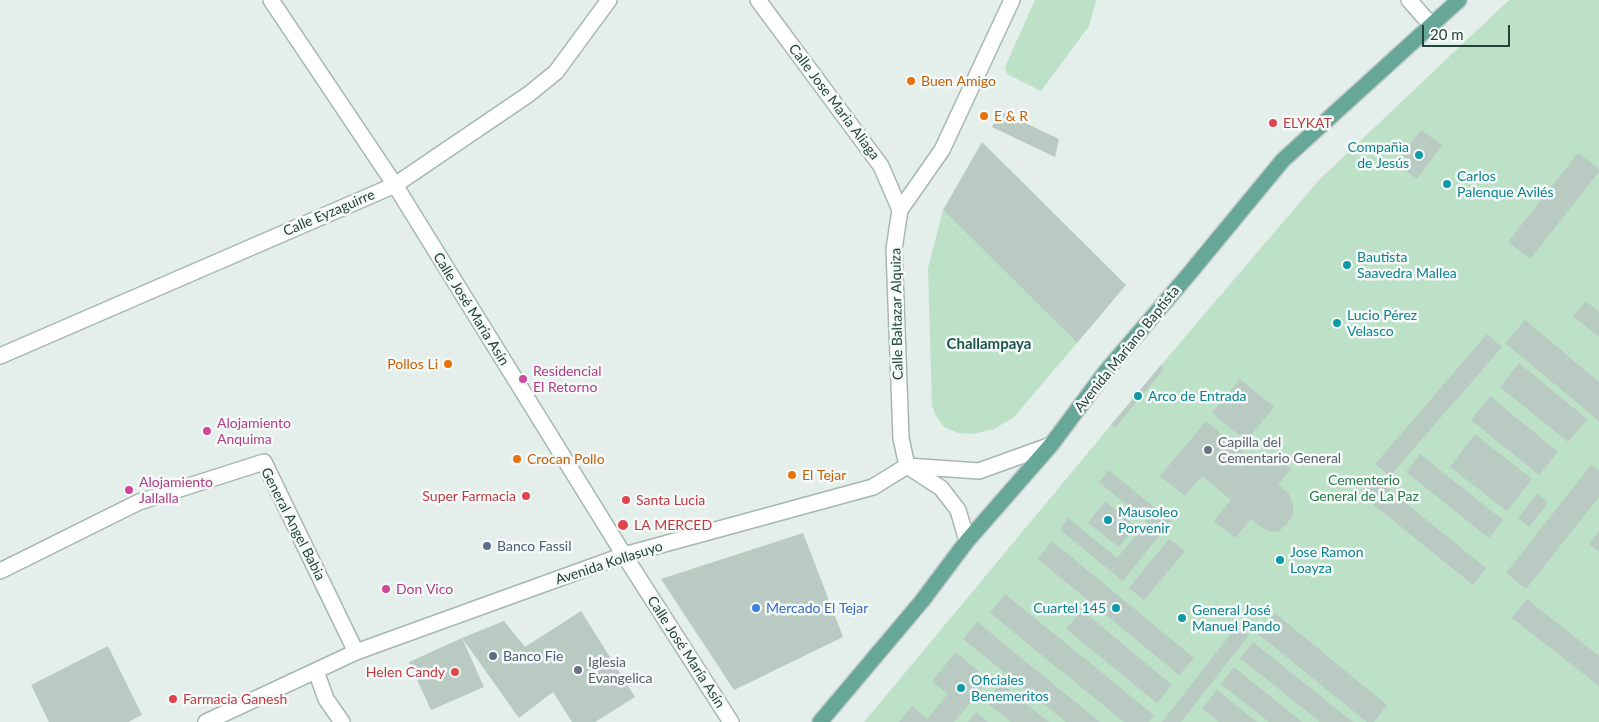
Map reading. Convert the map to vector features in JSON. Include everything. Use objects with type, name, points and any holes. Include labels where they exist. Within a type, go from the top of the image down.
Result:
[{"type":"main road","name":"Avenida Mariano Baptista","points":[[820,722],[922,601],[967,542],[1051,445],[1107,370],[1190,274],[1283,160],[1459,0]]},
{"type":"street","name":"Calle José María Asín","points":[[271,0],[394,185],[624,555],[731,722]]},
{"type":"street","name":"Calle Eyzaguirre","points":[[0,356],[394,185],[529,94],[556,72],[609,0]]},
{"type":"street","name":"Calle Jose Maria Aliaga","points":[[758,0],[881,166],[900,210]]},
{"type":"street","name":"Calle Baltazar Alquiza","points":[[907,466],[901,438],[894,249],[900,210],[942,150],[1012,0]]},
{"type":"street","points":[[1409,0],[1432,26]]},
{"type":"street","points":[[907,466],[979,471],[1051,445]]},
{"type":"street","name":"General Angel Babia","points":[[0,571],[139,502],[264,462],[356,652]]},
{"type":"street","points":[[907,466],[941,488],[958,510],[967,542]]},
{"type":"street","name":"Avenida Kollasuyo","points":[[206,722],[356,652],[624,555],[873,487],[907,466]]},
{"type":"street","points":[[316,671],[326,699],[342,722]]},
{"type":"green space","points":[[1035,0],[1096,0],[1089,26],[1041,91],[1007,74],[1005,67]]},
{"type":"green space","name":"Cementerio General de La Paz","points":[[1509,0],[1599,0],[1599,722],[864,722],[1161,365],[1320,179]]},
{"type":"green space","points":[[943,210],[1077,343],[1014,417],[994,429],[973,434],[958,433],[944,427],[932,406],[928,268]]},
{"type":"building","points":[[1000,111],[1059,139],[1055,157],[992,127]]},
{"type":"building","name":"Compañìa de Jesús","points":[[1421,130],[1442,145],[1417,179],[1396,164]]},
{"type":"building","points":[[982,142],[1126,285],[1077,343],[943,210]]},
{"type":"building","points":[[1578,153],[1599,169],[1599,172],[1530,259],[1508,242]]},
{"type":"building","points":[[1586,301],[1599,312],[1599,337],[1573,316]]},
{"type":"building","points":[[1525,320],[1599,382],[1599,421],[1505,343]]},
{"type":"building","points":[[1487,334],[1502,347],[1390,476],[1375,464]]},
{"type":"building","points":[[1519,363],[1587,419],[1568,442],[1500,387]]},
{"type":"building","name":"Arco de Entrada","points":[[1161,365],[1164,369],[1115,428],[1111,425]]},
{"type":"building","points":[[1240,379],[1274,407],[1246,441],[1212,413]]},
{"type":"building","points":[[1490,396],[1558,452],[1539,475],[1471,420]]},
{"type":"building","points":[[1206,421],[1258,465],[1270,452],[1291,469],[1278,485],[1289,494],[1293,505],[1293,515],[1279,531],[1272,532],[1263,529],[1251,519],[1235,538],[1214,521],[1231,500],[1202,476],[1185,496],[1160,476]]},
{"type":"building","points":[[1475,434],[1532,479],[1507,511],[1450,467]]},
{"type":"building","points":[[1420,454],[1503,520],[1489,538],[1406,472]]},
{"type":"building","points":[[1591,465],[1599,471],[1599,497],[1526,589],[1506,573]]},
{"type":"building","points":[[1109,470],[1171,521],[1123,581],[1060,530],[1068,518],[1117,558],[1147,522],[1099,482]]},
{"type":"building","points":[[1376,479],[1486,568],[1473,585],[1363,496]]},
{"type":"building","points":[[1537,494],[1548,503],[1529,527],[1518,518]]},
{"type":"building","points":[[1105,501],[1136,526],[1119,547],[1088,523]]},
{"type":"building","points":[[1599,531],[1599,552],[1589,544]]},
{"type":"building","name":"Mercado El Tejar","points":[[803,533],[843,637],[734,690],[661,579]]},
{"type":"building","points":[[1169,539],[1185,551],[1144,600],[1129,588]]},
{"type":"building","name":"Cuartel 145","points":[[1052,541],[1194,658],[1179,675],[1038,559]]},
{"type":"building","points":[[1005,594],[1154,715],[1149,722],[1124,722],[990,613]]},
{"type":"building","points":[[1527,599],[1599,656],[1599,686],[1512,618]]},
{"type":"building","points":[[1082,610],[1172,685],[1157,703],[1066,629]]},
{"type":"building","name":"Iglesia Evangelica","points":[[581,611],[635,697],[595,722],[572,722],[553,692],[519,718],[462,638],[504,621],[525,647]]},
{"type":"building","points":[[1275,613],[1387,705],[1374,722],[1367,722],[1258,634]]},
{"type":"building","points":[[977,622],[1100,722],[1066,722],[963,639]]},
{"type":"building","points":[[1237,626],[1249,635],[1181,722],[1162,722]]},
{"type":"building","points":[[462,638],[484,687],[431,710],[409,662]]},
{"type":"building","points":[[1253,642],[1353,722],[1320,722],[1240,658]]},
{"type":"building","points":[[108,646],[142,715],[128,722],[49,722],[31,685]]},
{"type":"building","name":"Oficiales Benemeritos","points":[[956,652],[989,680],[954,722],[899,722],[912,706],[927,719],[948,694],[932,681]]},
{"type":"building","points":[[1234,667],[1302,722],[1269,722],[1221,684]]},
{"type":"building","points":[[1001,683],[1049,722],[1011,722],[986,702]]},
{"type":"building","points":[[1217,690],[1257,722],[1219,722],[1202,708]]},
{"type":"building","points":[[976,712],[988,722],[968,722]]},
{"type":"place","name":"Buen Amigo","points":[[911,81]]},
{"type":"place","name":"E & R","points":[[984,116]]},
{"type":"place","name":"ELYKAT","points":[[1273,123]]},
{"type":"place","name":"Compañìa de Jesús","points":[[1419,155]]},
{"type":"place","name":"Carlos Palenque Avilés","points":[[1447,184]]},
{"type":"place","name":"Bautista Saavedra Mallea","points":[[1347,265]]},
{"type":"place","name":"Lucio Pérez Velasco","points":[[1337,323]]},
{"type":"place","name":"Pollos Li","points":[[448,364]]},
{"type":"place","name":"Residencial El Retorno","points":[[523,379]]},
{"type":"place","name":"Arco de Entrada","points":[[1138,396]]},
{"type":"place","name":"Alojamiento Anquima","points":[[207,431]]},
{"type":"place","name":"Capilla del Cementario General","points":[[1208,450]]},
{"type":"place","name":"Crocan Pollo","points":[[517,459]]},
{"type":"place","name":"El Tejar","points":[[792,475]]},
{"type":"place","name":"Alojamiento Jallalla","points":[[129,490]]},
{"type":"place","name":"Super Farmacia","points":[[526,496]]},
{"type":"place","name":"Santa Lucia","points":[[626,500]]},
{"type":"place","name":"Mausoleo Porvenir","points":[[1108,520]]},
{"type":"place","name":"LA MERCED","points":[[623,525]]},
{"type":"place","name":"Banco Fassil","points":[[487,546]]},
{"type":"place","name":"Jose Ramon Loayza","points":[[1280,560]]},
{"type":"place","name":"Don Vico","points":[[386,589]]},
{"type":"place","name":"Mercado El Tejar","points":[[756,608]]},
{"type":"place","name":"Cuartel 145","points":[[1116,608]]},
{"type":"place","name":"General José Manuel Pando","points":[[1182,618]]},
{"type":"place","name":"Banco Fie","points":[[493,656]]},
{"type":"place","name":"Iglesia Evangelica","points":[[578,670]]},
{"type":"place","name":"Helen Candy","points":[[455,672]]},
{"type":"place","name":"Oficiales Benemeritos","points":[[961,688]]},
{"type":"place","name":"Farmacia Ganesh","points":[[173,699]]},
{"type":"district","name":"Challampaya","points":[[989,344]]}]
